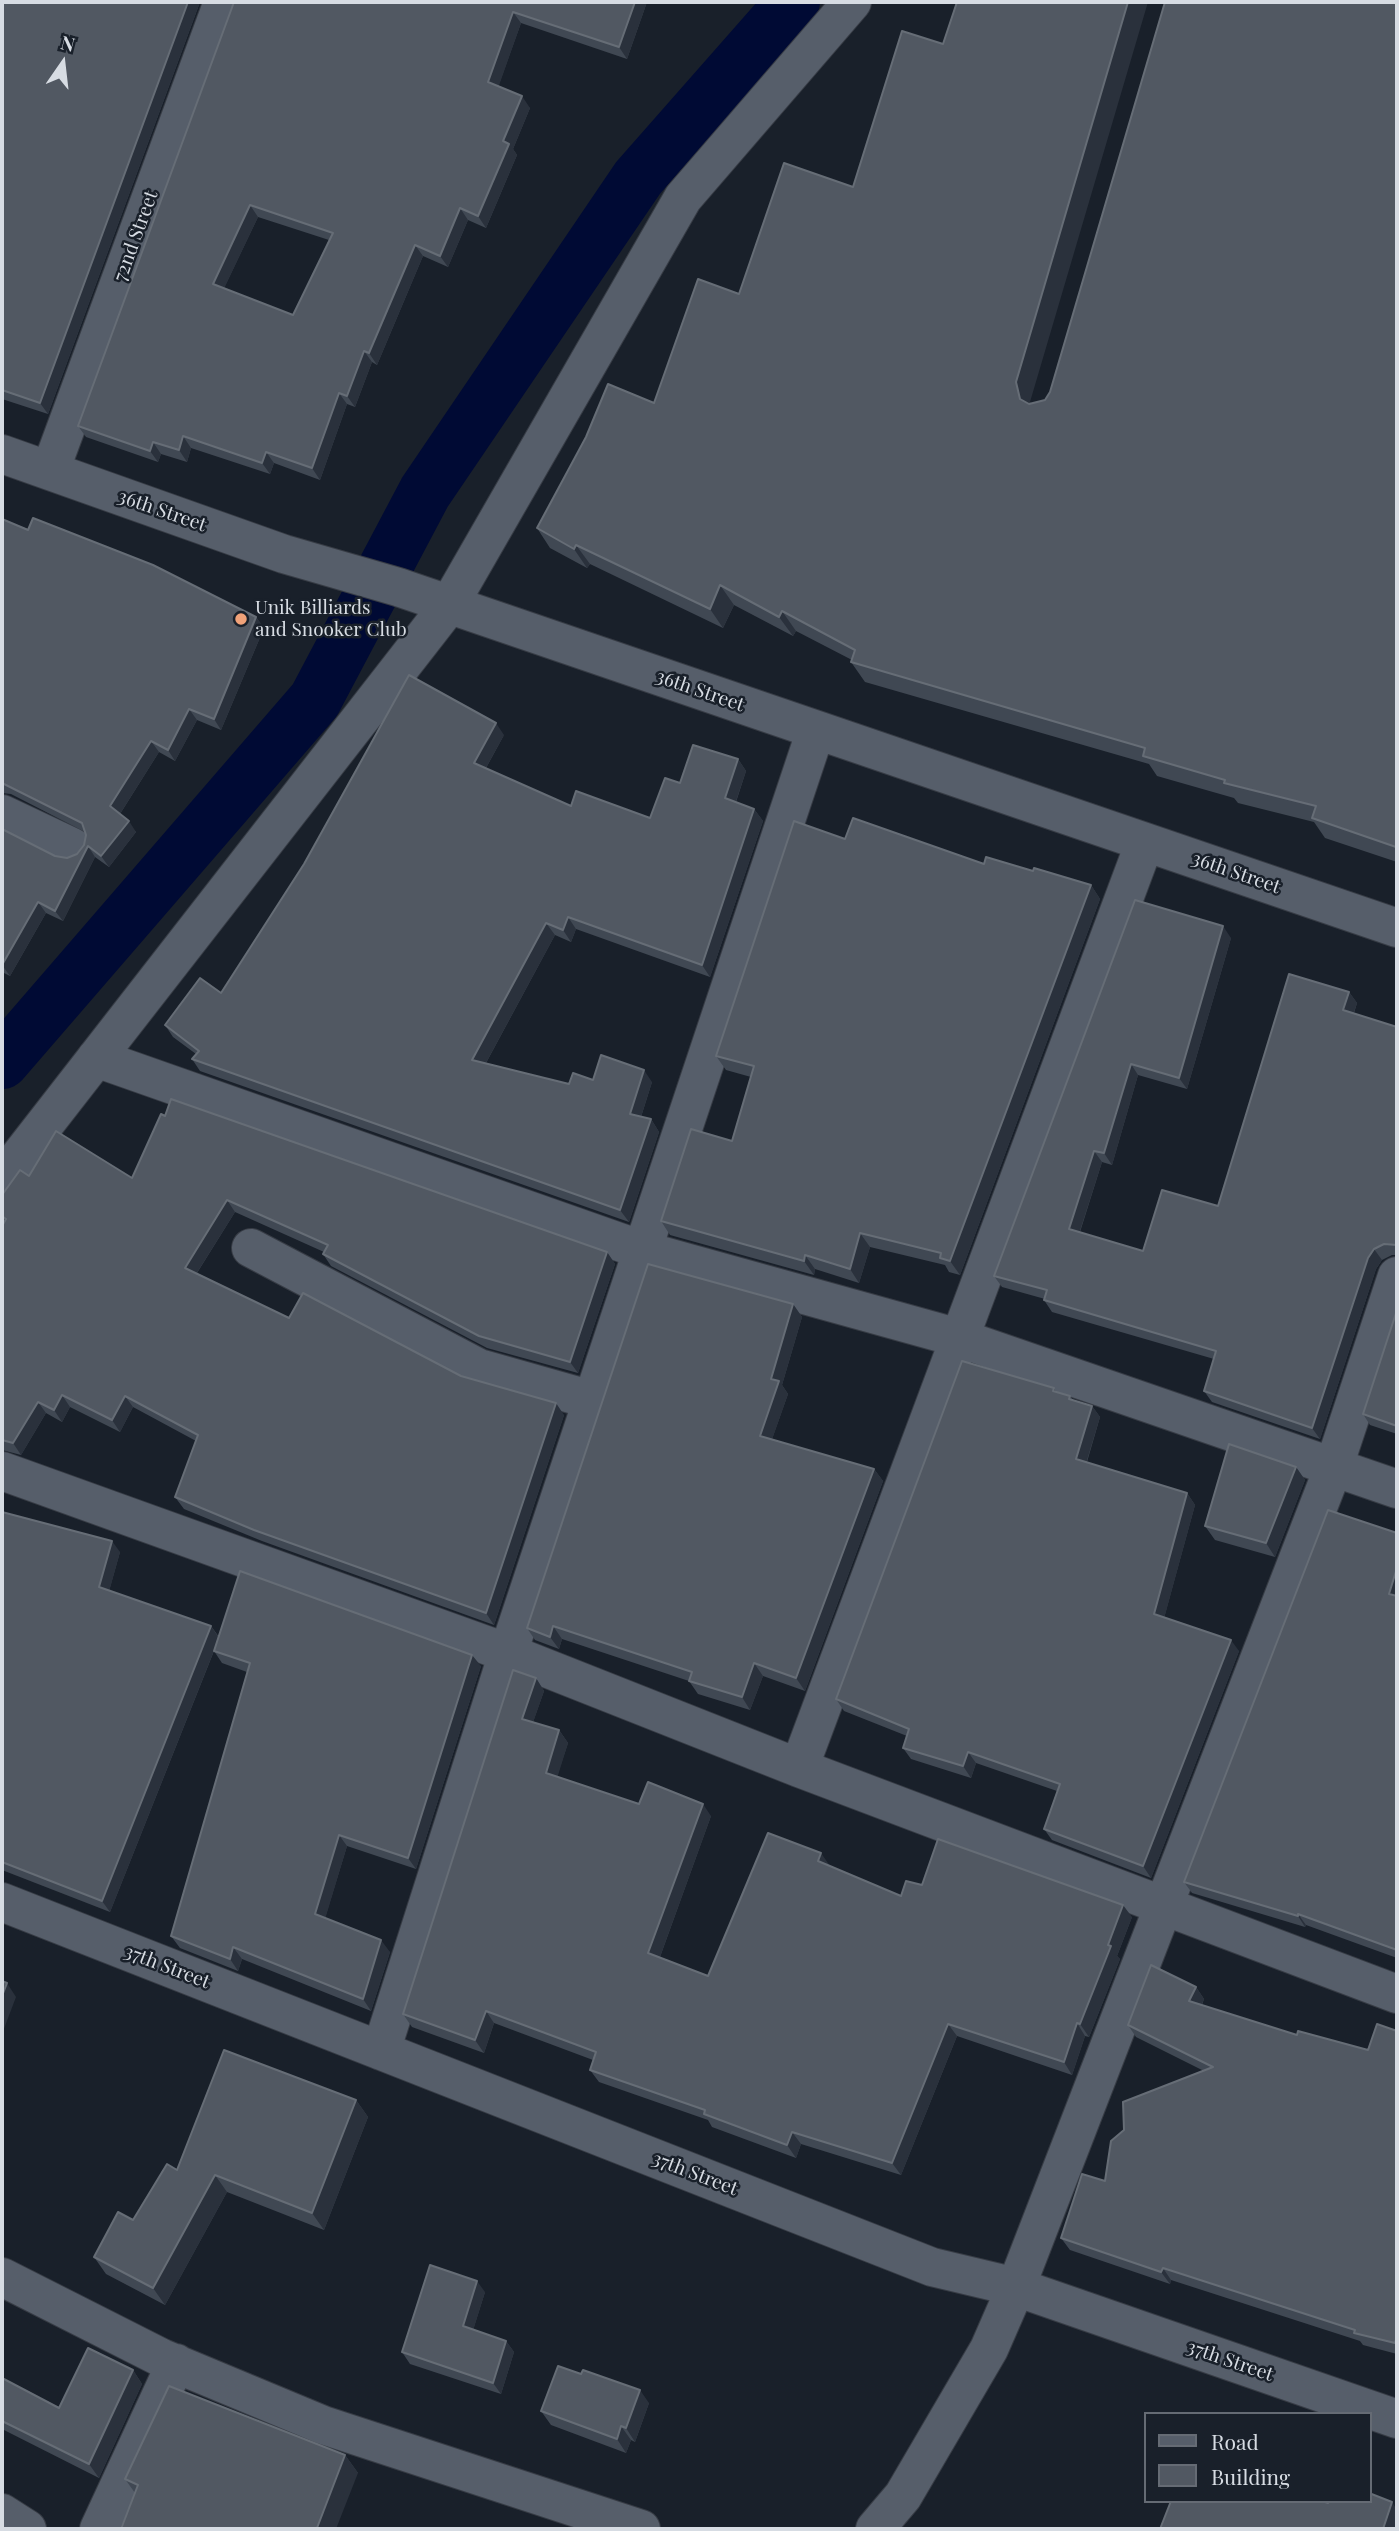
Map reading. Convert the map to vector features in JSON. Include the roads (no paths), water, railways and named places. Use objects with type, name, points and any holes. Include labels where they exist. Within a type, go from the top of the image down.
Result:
[{"type":"street","name":"72nd Street","points":[[50,471],[223,2]]},
{"type":"street","points":[[2,1179],[449,605],[683,198],[852,2]]},
{"type":"street","name":"36th Street","points":[[2,454],[284,554],[398,587],[1397,928]]},
{"type":"street","points":[[381,2051],[508,1653],[816,730]]},
{"type":"street","points":[[2,814],[72,847]]},
{"type":"street","points":[[799,1768],[1145,842]]},
{"type":"street","points":[[96,1058],[642,1250],[959,1338],[1397,1489]]},
{"type":"street","points":[[251,1248],[479,1368],[592,1400]]},
{"type":"street","points":[[874,2529],[903,2496],[989,2349],[1016,2287],[1334,1466],[1397,1276]]},
{"type":"street","points":[[2,1471],[508,1653],[799,1768],[1397,1994]]},
{"type":"street","name":"37th Street","points":[[2,1902],[932,2267],[1016,2287],[1397,2419]]},
{"type":"street","points":[[2,2277],[176,2363],[323,2425],[640,2529]]},
{"type":"street","points":[[99,2529],[176,2363]]},
{"type":"street","points":[[2,2513],[27,2529]]},
{"type":"waterway","points":[[2,1062],[315,700],[425,492],[638,178],[793,2]]},
{"type":"place","name":"Unik Billiards and Snooker Club","points":[[241,619]]}]
